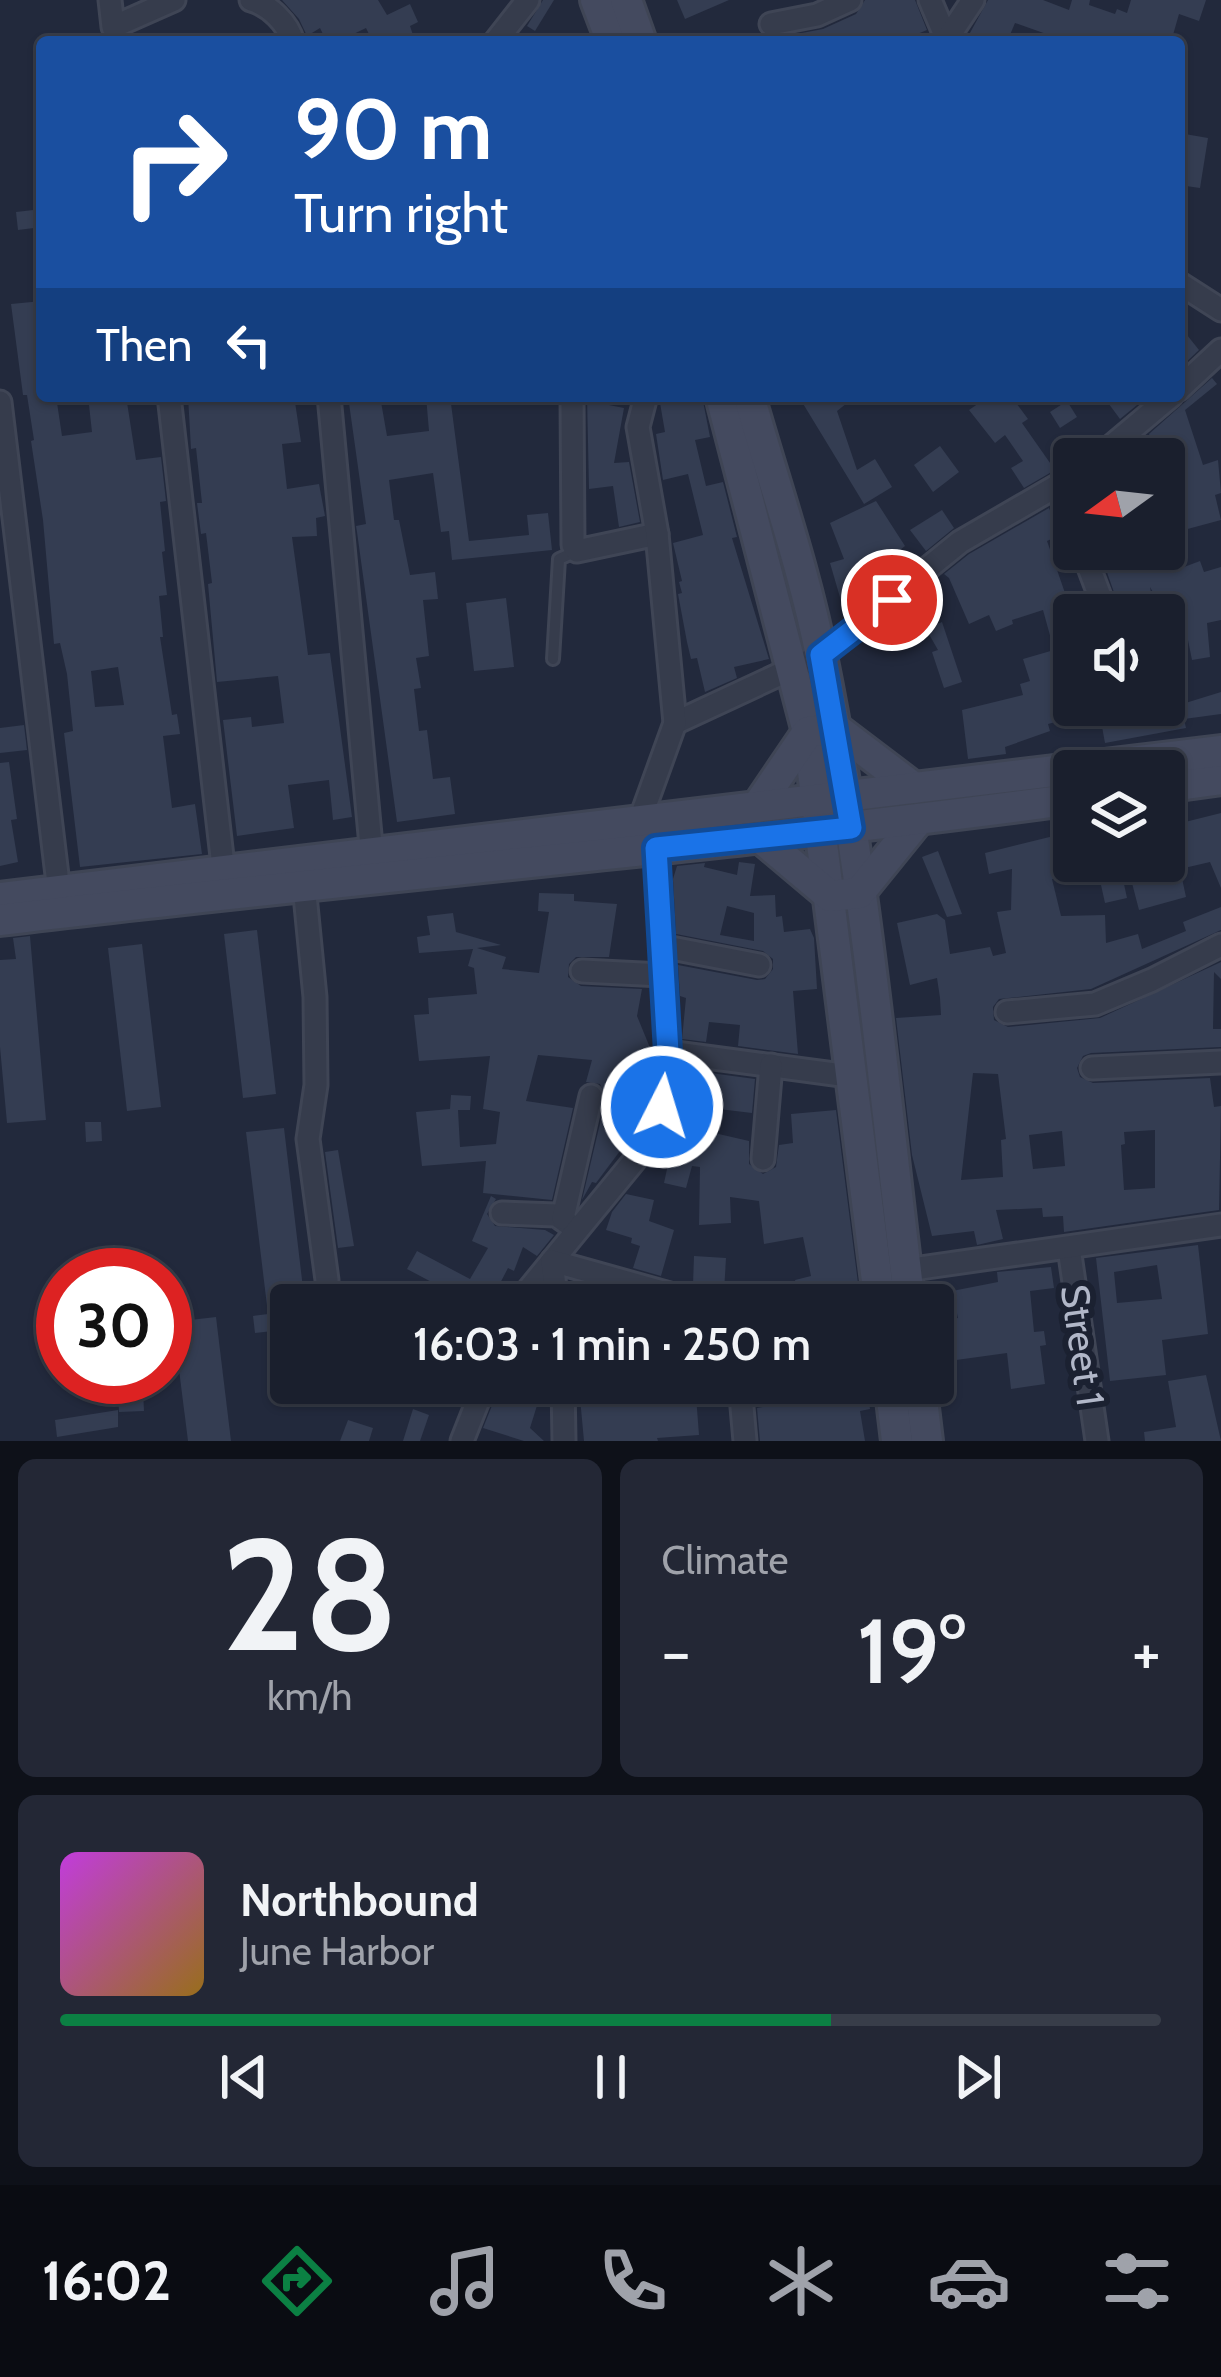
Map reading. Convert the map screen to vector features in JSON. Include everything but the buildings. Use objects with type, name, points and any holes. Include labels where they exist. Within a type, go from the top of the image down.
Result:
[{"type":"street","points":[[110,0],[114,34],[174,0]]},
{"type":"street","points":[[251,0],[265,3],[291,36]]},
{"type":"street","points":[[500,36],[527,0]]},
{"type":"street","points":[[596,0],[610,36]]},
{"type":"street","points":[[626,0],[639,36]]},
{"type":"street","points":[[771,24],[817,15],[850,0]]},
{"type":"street","points":[[929,0],[944,36]]},
{"type":"street","points":[[949,36],[973,0]]},
{"type":"street","points":[[1185,287],[1221,310]]},
{"type":"street","points":[[1185,383],[1221,350]]},
{"type":"street","points":[[0,402],[60,902]]},
{"type":"street","points":[[170,402],[225,883]]},
{"type":"street","points":[[329,402],[373,865]]},
{"type":"street","points":[[572,402],[573,545],[577,551],[658,534]]},
{"type":"street","points":[[640,820],[675,723],[658,534],[638,427],[644,402]]},
{"type":"street","points":[[723,402],[808,663]]},
{"type":"street","points":[[750,402],[821,730],[908,1284]]},
{"type":"street","points":[[1121,438],[1164,402]]},
{"type":"street","points":[[675,723],[808,663],[960,542],[1053,489]]},
{"type":"street","points":[[821,730],[914,788]]},
{"type":"street","points":[[759,822],[821,730]]},
{"type":"street","points":[[225,883],[304,885],[373,865],[656,848],[831,798],[1221,751]]},
{"type":"street","points":[[1185,784],[1221,779]]},
{"type":"street","points":[[0,920],[60,902],[373,865],[640,820],[759,822],[836,830],[1053,802]]},
{"type":"street","points":[[877,1284],[849,1076],[844,894],[918,820]]},
{"type":"street","points":[[759,822],[844,894]]},
{"type":"street","points":[[533,1284],[571,1225],[634,1161],[662,1107],[668,1052],[656,848]]},
{"type":"street","points":[[304,885],[315,997],[316,1085],[310,1112],[310,1161],[327,1280]]},
{"type":"street","points":[[0,898],[60,902]]},
{"type":"street","points":[[1007,1012],[1095,1004],[1221,945]]},
{"type":"street","points":[[661,946],[759,965]]},
{"type":"street","points":[[582,970],[662,975]]},
{"type":"street","points":[[668,1052],[849,1076]]},
{"type":"street","points":[[1092,1068],[1221,1062]]},
{"type":"street","points":[[763,1159],[771,1065]]},
{"type":"street","points":[[571,1225],[591,1096]]},
{"type":"street","points":[[502,1213],[571,1225]]},
{"type":"street","points":[[906,1270],[1221,1226]]},
{"type":"street","name":"Street 1","points":[[1069,1248],[1097,1441]]},
{"type":"street","points":[[552,1261],[555,1284]]},
{"type":"street","points":[[552,1261],[634,1284]]},
{"type":"street","points":[[462,1441],[477,1404]]},
{"type":"street","points":[[563,1404],[564,1441]]},
{"type":"street","points":[[742,1404],[745,1441]]},
{"type":"street","points":[[893,1404],[897,1441]]},
{"type":"street","points":[[923,1404],[927,1441]]},
{"type":"lane","points":[[553,659],[559,559],[577,551]]},
{"type":"route","points":[[662,1107],[668,1052],[656,848],[851,828],[821,655],[892,600]]}]
